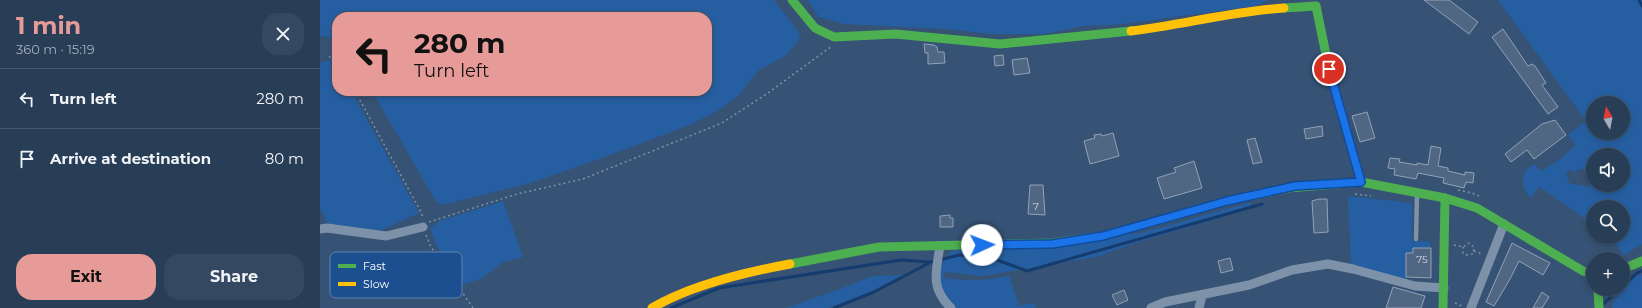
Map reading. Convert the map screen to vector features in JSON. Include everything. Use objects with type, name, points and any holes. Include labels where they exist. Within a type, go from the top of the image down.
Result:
[{"type":"street","points":[[792,0],[815,28],[834,37],[895,34],[1000,44],[1056,40],[1169,27],[1262,9],[1317,4],[1329,69],[1361,182]]},
{"type":"street","points":[[652,308],[669,298],[752,271],[879,247],[1052,244],[1103,236],[1227,201],[1295,186],[1361,182],[1445,198],[1477,208],[1586,272]]},
{"type":"street","points":[[1443,308],[1445,198]]},
{"type":"street","points":[[1472,306],[1504,224]]},
{"type":"street","points":[[320,229],[327,228],[386,236],[423,226]]},
{"type":"street","points":[[940,246],[934,280],[940,294],[950,308]]},
{"type":"street","points":[[1630,266],[1642,261]]},
{"type":"street","points":[[1151,308],[1165,302],[1249,285],[1292,270],[1328,264],[1353,269],[1415,286],[1444,288]]},
{"type":"street","points":[[1199,308],[1202,295]]},
{"type":"lane","points":[[1416,239],[1417,193]]},
{"type":"path","points":[[423,226],[438,218],[510,196],[583,179],[722,123],[768,93],[831,48],[834,37]]},
{"type":"path","points":[[329,56],[332,59]]},
{"type":"path","points":[[358,96],[422,214],[423,226],[434,252]]},
{"type":"path","points":[[1354,193],[1378,196]]},
{"type":"path","points":[[1451,244],[1463,247],[1469,243],[1474,247],[1474,251]]},
{"type":"path","points":[[1463,247],[1463,253],[1466,255],[1472,254],[1474,251]]},
{"type":"path","points":[[1474,251],[1487,256]]},
{"type":"path","points":[[462,292],[473,308]]},
{"type":"path","points":[[1450,302],[1462,306],[1472,306]]},
{"type":"shaded area","points":[[320,0],[774,0],[798,31],[800,38],[785,56],[759,70],[738,96],[716,112],[687,126],[597,160],[530,183],[442,205],[435,200],[375,96],[712,96],[712,12],[332,12],[332,40],[328,37],[320,36]]},
{"type":"shaded area","points":[[807,0],[1269,0],[1256,6],[1115,25],[1083,26],[1045,34],[990,34],[947,29],[844,24],[819,17]]},
{"type":"shaded area","points":[[1498,0],[1642,0],[1642,244],[1629,252],[1621,252],[1617,244],[1630,244],[1630,200],[1586,200],[1585,219],[1540,187],[1530,198],[1525,191],[1523,179],[1525,171],[1534,164],[1541,171],[1559,160],[1576,145],[1568,135],[1586,121]]},
{"type":"shaded area","points":[[329,60],[332,63],[332,96],[354,96],[419,213],[378,232],[327,223],[320,208],[320,63]]},
{"type":"shaded area","points":[[1348,196],[1412,203],[1412,241],[1429,241],[1431,248],[1414,248],[1413,253],[1406,253],[1406,278],[1404,280],[1351,265]]},
{"type":"shaded area","points":[[503,201],[523,257],[503,262],[481,279],[462,285],[462,252],[440,252],[430,228],[442,220]]},
{"type":"shaded area","points":[[1250,203],[1253,208],[1135,243],[1096,257],[983,276],[944,272],[943,278],[960,280],[984,280],[1009,276],[1019,306],[1029,303],[1035,305],[1036,308],[953,308],[944,298],[941,290],[940,277],[943,264],[950,253],[955,250],[1141,233]]},
{"type":"shaded area","points":[[1642,274],[1642,308],[1612,308],[1612,304],[1619,296],[1630,296],[1630,282],[1634,277]]},
{"type":"shaded area","points":[[902,275],[869,293],[828,308],[786,308],[872,276]]},
{"type":"building","points":[[1424,0],[1449,0],[1478,22],[1469,34]]},
{"type":"building","points":[[1503,29],[1528,66],[1532,64],[1535,66],[1546,83],[1542,85],[1558,107],[1548,114],[1492,37]]},
{"type":"building","points":[[924,44],[934,45],[937,47],[938,52],[944,52],[945,63],[928,64],[928,53],[925,53]]},
{"type":"building","points":[[1003,55],[1004,65],[995,66],[994,56]]},
{"type":"building","points":[[1027,58],[1030,73],[1014,75],[1012,60]]},
{"type":"building","points":[[1367,112],[1375,138],[1360,142],[1352,116]]},
{"type":"building","points":[[1555,120],[1566,135],[1534,159],[1527,150],[1511,162],[1505,154],[1542,124]]},
{"type":"building","points":[[1322,126],[1323,136],[1306,139],[1304,129]]},
{"type":"building","points":[[1113,133],[1119,156],[1090,164],[1084,141],[1095,138],[1094,135],[1101,134],[1102,136]]},
{"type":"building","points":[[1255,138],[1262,162],[1253,164],[1247,140]]},
{"type":"building","points":[[1431,146],[1441,148],[1438,166],[1448,168],[1448,171],[1465,175],[1465,172],[1474,173],[1473,183],[1466,182],[1464,188],[1443,183],[1444,178],[1418,173],[1416,179],[1394,175],[1395,169],[1388,168],[1390,158],[1400,159],[1399,162],[1428,165]]},
{"type":"building","points":[[1194,161],[1202,188],[1164,199],[1157,178],[1176,172],[1174,168]]},
{"type":"building","points":[[1030,185],[1043,185],[1045,215],[1028,214]]},
{"type":"building","points":[[1327,199],[1328,232],[1314,233],[1312,201]]},
{"type":"building","points":[[950,215],[950,218],[953,218],[953,227],[940,227],[940,216]]},
{"type":"building","points":[[1512,243],[1550,263],[1543,275],[1519,261],[1494,306],[1486,302]]},
{"type":"building","points":[[1413,248],[1431,248],[1431,278],[1406,277],[1406,253],[1413,253]]},
{"type":"building","points":[[1230,258],[1233,270],[1221,273],[1218,261]]},
{"type":"building","points":[[1393,287],[1425,296],[1421,308],[1386,308]]},
{"type":"building","points":[[1124,290],[1128,300],[1117,305],[1112,295]]},
{"type":"building","points":[[1542,292],[1549,297],[1542,308],[1533,308]]},
{"type":"waterway","points":[[1639,0],[1642,6]]},
{"type":"waterway","points":[[834,308],[874,292],[931,262],[959,255],[989,257],[1027,271],[1262,204]]},
{"type":"waterway","points":[[671,308],[719,288],[901,260],[929,262]]},
{"type":"waterway","points":[[1630,280],[1637,273],[1642,271]]},
{"type":"waterway","points":[[1602,305],[1612,296]]},
{"type":"traffic: fast","points":[[792,0],[815,28],[834,37],[895,34],[1000,44],[1131,31]]},
{"type":"traffic: fast","points":[[1284,8],[1316,6],[1329,69],[1361,182]]},
{"type":"traffic: fast","points":[[1288,188],[1361,182],[1445,198],[1477,208],[1586,272]]},
{"type":"traffic: fast","points":[[1443,308],[1445,198]]},
{"type":"traffic: fast","points":[[790,264],[879,247],[1052,243],[1103,236],[1150,223]]},
{"type":"traffic: fast","points":[[1630,266],[1642,261]]},
{"type":"traffic: fast","points":[[1598,296],[1599,308]]},
{"type":"traffic: slow","points":[[1131,31],[1246,12],[1284,8]]},
{"type":"traffic: slow","points":[[1150,223],[1227,201],[1288,188]]},
{"type":"traffic: slow","points":[[652,308],[667,300],[719,280],[790,264]]},
{"type":"route","points":[[982,245],[1052,244],[1103,236],[1227,201],[1295,186],[1361,182],[1329,69]]}]
